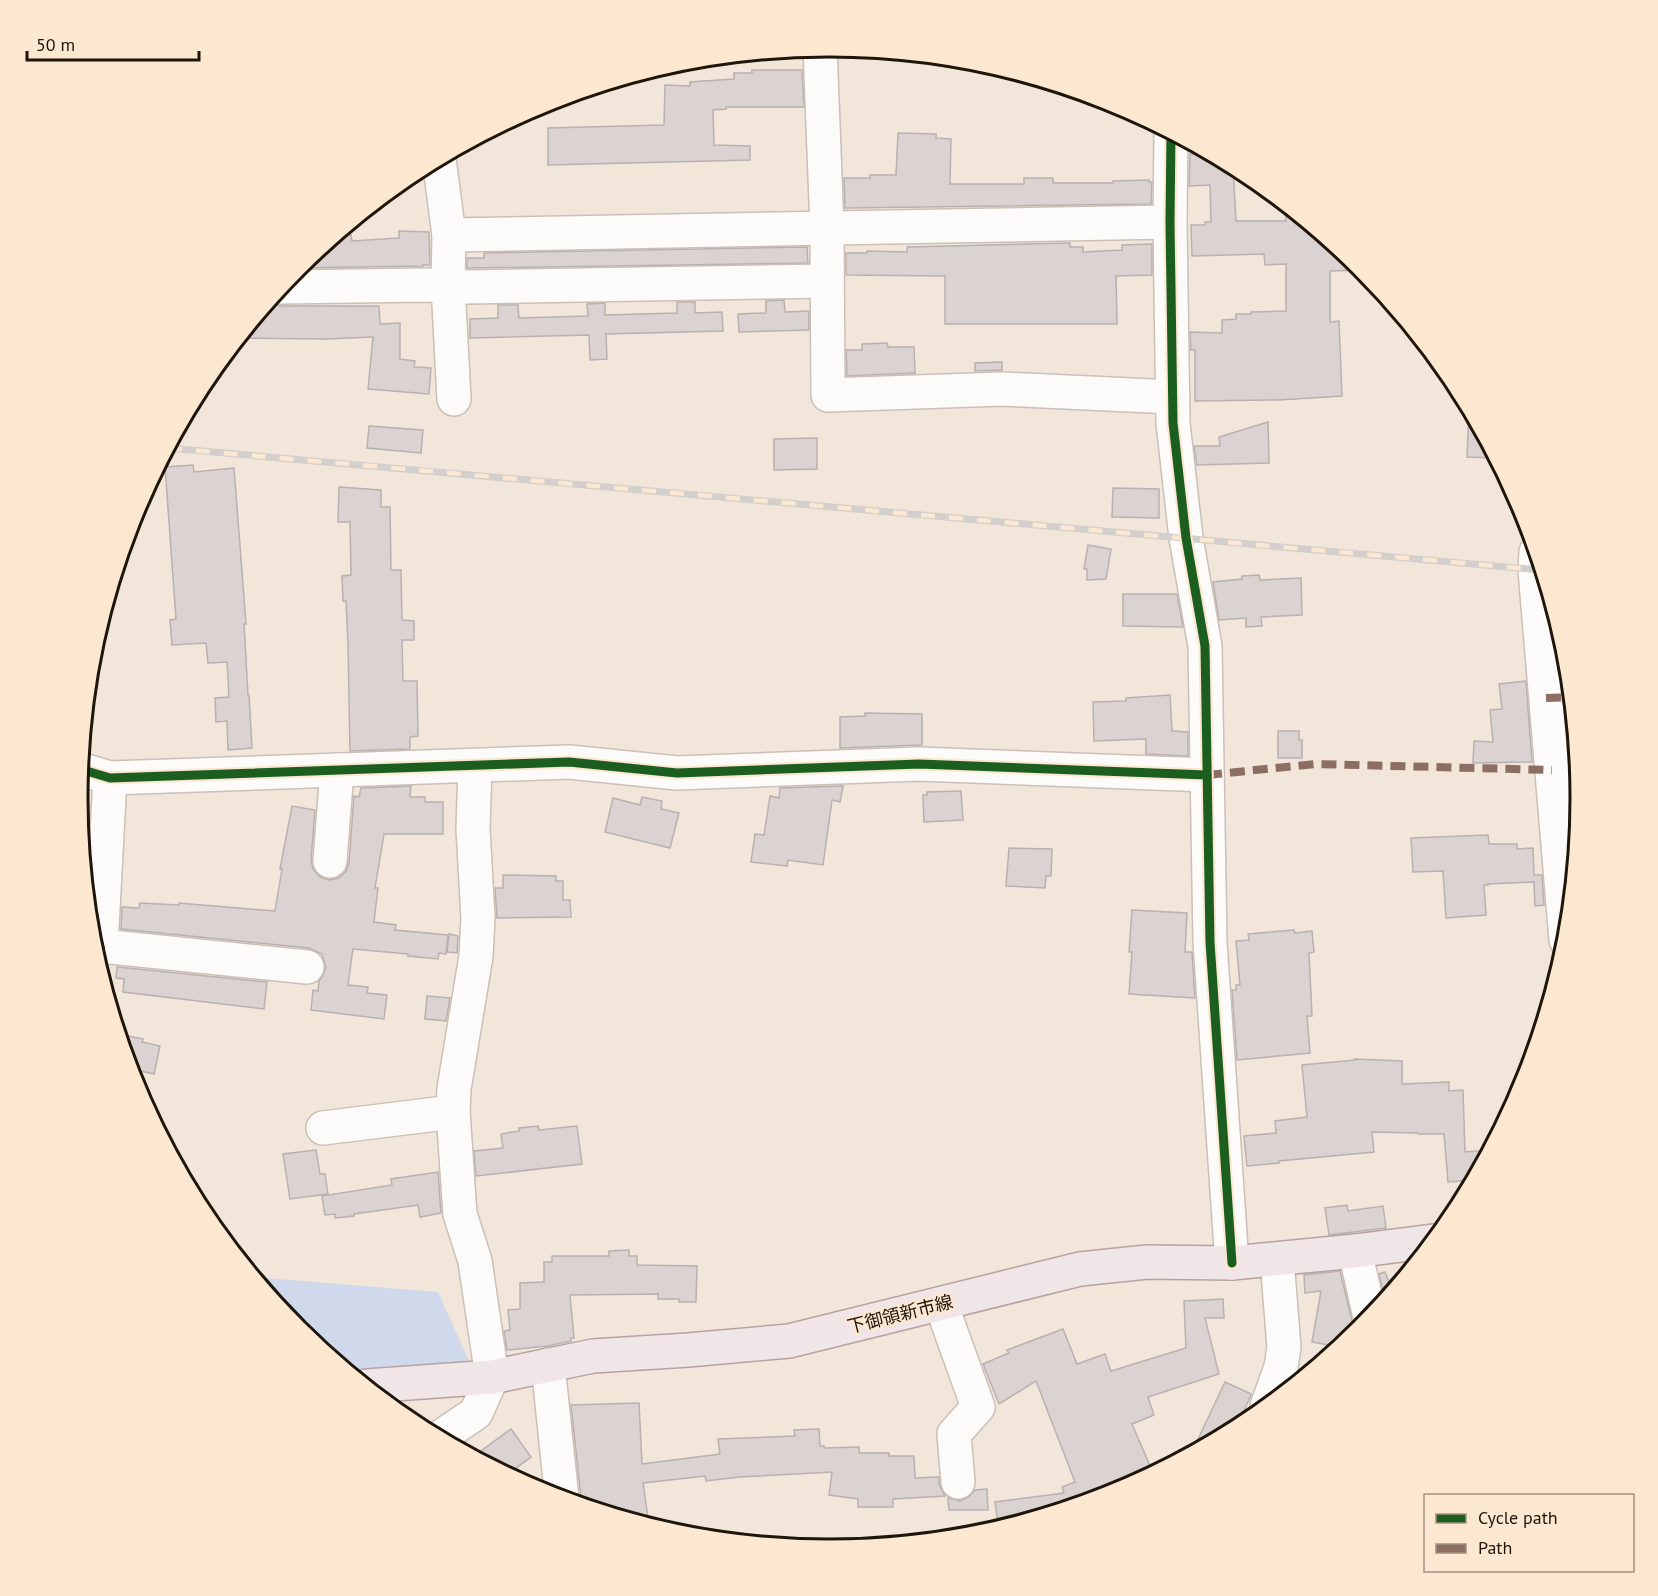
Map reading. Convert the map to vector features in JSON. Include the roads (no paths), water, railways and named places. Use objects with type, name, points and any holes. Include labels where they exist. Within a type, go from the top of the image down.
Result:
[{"type":"main road","name":"下御領新市線","points":[[377,1385],[492,1377],[593,1356],[789,1341],[1080,1269],[1147,1262],[1232,1263],[1276,1260],[1422,1242]]},
{"type":"street","points":[[820,57],[827,229],[828,395],[1003,389],[1173,398]]},
{"type":"street","points":[[1171,140],[1173,423],[1186,537],[1205,646],[1210,942],[1232,1263]]},
{"type":"street","points":[[440,167],[449,236],[448,285],[454,399]]},
{"type":"street","points":[[449,236],[1170,222]]},
{"type":"street","points":[[293,287],[448,285],[468,287],[827,281]]},
{"type":"street","points":[[1535,574],[1563,902]]},
{"type":"street","points":[[99,928],[95,773],[337,770],[569,762],[677,773],[919,764],[1207,775]]},
{"type":"street","points":[[447,1433],[476,1413],[492,1377],[475,1261],[460,1214],[453,1112],[454,1089],[476,956],[478,918],[473,829],[475,766]]},
{"type":"street","points":[[330,861],[337,770]]},
{"type":"street","points":[[103,946],[307,967]]},
{"type":"street","points":[[323,1128],[453,1112]]},
{"type":"street","points":[[1355,1251],[1368,1307]]},
{"type":"street","points":[[1276,1260],[1284,1347],[1294,1370]]},
{"type":"street","points":[[941,1304],[978,1407],[954,1434],[958,1482]]},
{"type":"street","points":[[548,1365],[561,1489]]},
{"type":"water","points":[[265,1278],[438,1292],[470,1363],[358,1369],[305,1322]]},
{"type":"railway","points":[[175,449],[1534,569]]}]
